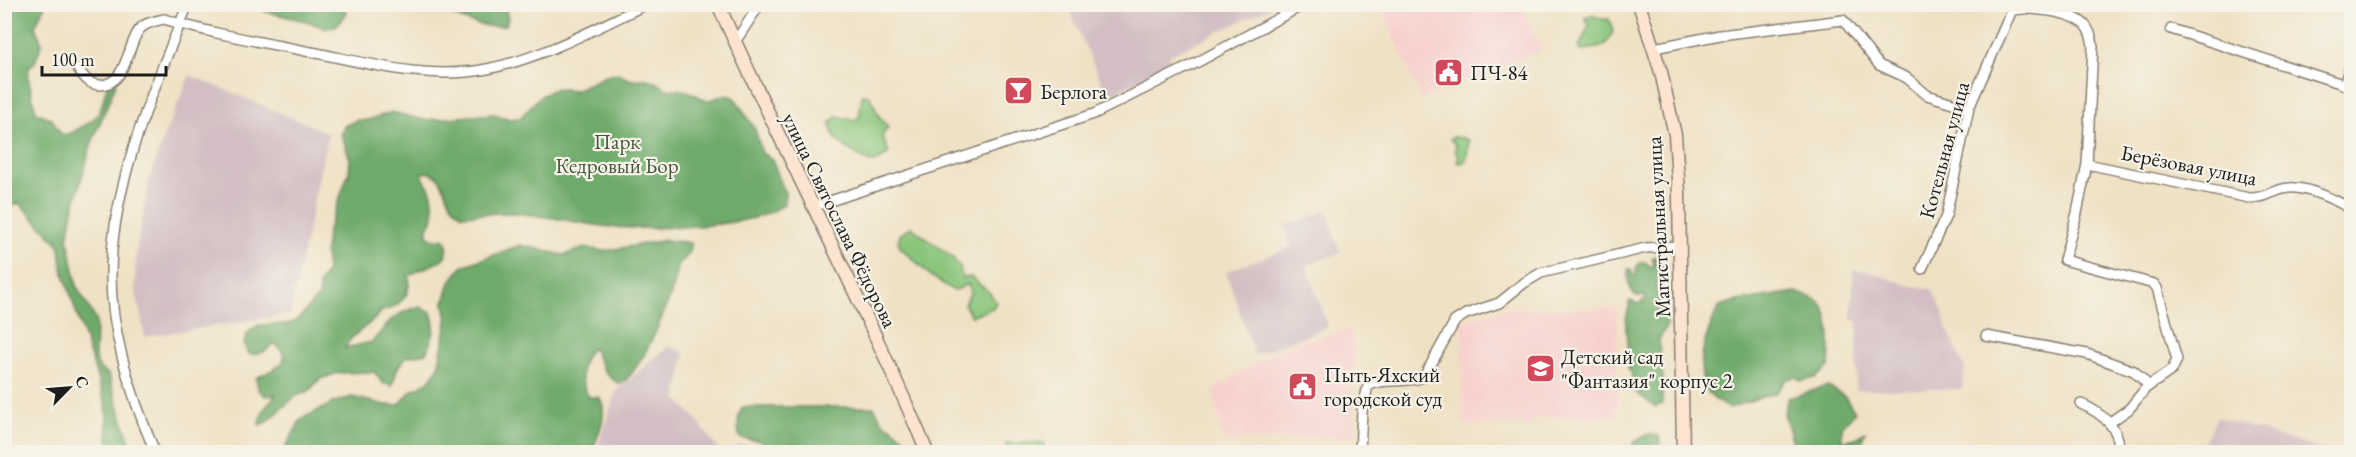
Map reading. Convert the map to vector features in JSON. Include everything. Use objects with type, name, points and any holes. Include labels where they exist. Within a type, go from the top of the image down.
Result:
[{"type":"street","points":[[155,453],[138,410],[121,349],[113,305],[111,258],[128,171],[145,118],[188,4]]},
{"type":"street","points":[[78,69],[88,82],[95,85],[105,85],[113,81],[121,72],[139,29],[154,21],[164,19],[235,37],[395,69],[458,72],[486,69],[527,57],[647,4]]},
{"type":"street","name":"улица Святослава Фёдорова","points":[[718,4],[765,108],[815,206],[927,453]]},
{"type":"street","points":[[735,42],[759,4]]},
{"type":"street","points":[[815,206],[1094,114],[1196,63],[1305,4]]},
{"type":"street","name":"Магистральная улица","points":[[1639,4],[1654,48],[1675,135],[1680,246],[1683,453]]},
{"type":"street","name":"Котельная улица","points":[[1922,268],[1946,216],[1970,108],[2012,10],[2054,8],[2082,22],[2092,40],[2087,164],[2064,260],[2151,282],[2157,288],[2177,360],[2172,370],[2149,386]]},
{"type":"street","points":[[1654,48],[1720,34],[1843,20],[1880,65],[1907,78],[1927,95],[1970,108]]},
{"type":"street","points":[[2170,29],[2348,86],[2352,60]]},
{"type":"street","name":"Берёзовая улица","points":[[2087,164],[2249,198],[2261,198],[2285,189],[2297,188],[2330,199],[2352,210]]},
{"type":"street","points":[[1360,453],[1362,411],[1368,386],[1376,382],[1417,380],[1424,377],[1455,321],[1461,316],[1499,303],[1524,283],[1542,273],[1646,248],[1680,246]]},
{"type":"street","points":[[1986,336],[2087,354],[2134,371],[2149,386],[2129,410],[2116,416],[2109,423]]},
{"type":"street","points":[[2081,404],[2091,408],[2109,423],[2118,437],[2118,453]]},
{"type":"shaded area","points":[[1067,5],[1275,5],[1169,55],[1172,66],[1107,95]]},
{"type":"shaded area","name":"ПЧ-84","points":[[1380,5],[1520,5],[1541,49],[1422,100]]},
{"type":"shaded area","points":[[190,75],[328,133],[290,314],[145,337],[135,288],[136,252],[149,180],[164,136]]},
{"type":"shaded area","points":[[1327,211],[1340,253],[1306,265],[1328,327],[1255,355],[1226,272],[1291,247],[1284,226]]},
{"type":"shaded area","points":[[1853,270],[1868,271],[1907,285],[1932,289],[1965,368],[1962,389],[1856,390],[1858,321],[1852,320]]},
{"type":"shaded area","name":"Детский сад \"Фантазия\" корпус 2","points":[[1505,309],[1617,309],[1617,417],[1533,417],[1532,425],[1463,425],[1462,322]]},
{"type":"shaded area","points":[[1352,329],[1354,436],[1223,441],[1213,390],[1280,348]]},
{"type":"shaded area","points":[[669,346],[685,353],[677,399],[697,420],[720,452],[596,452],[616,391]]},
{"type":"shaded area","points":[[2217,417],[2329,452],[2199,452]]},
{"type":"shaded area","points":[[790,444],[790,452],[737,452],[737,445]]},
{"type":"green space","points":[[4,5],[45,5],[35,27],[42,43],[35,62],[29,67],[28,77],[36,112],[52,119],[61,134],[73,132],[95,118],[100,110],[107,86],[115,82],[116,84],[91,145],[73,210],[68,239],[77,287],[96,320],[95,359],[100,369],[108,374],[133,452],[109,452],[106,405],[62,268],[60,246],[19,203],[5,210]]},
{"type":"green space","points":[[263,5],[344,5],[346,14],[335,26],[325,28],[264,11]]},
{"type":"green space","points":[[430,5],[505,5],[508,19],[506,25],[486,26],[467,21]]},
{"type":"green space","points":[[1591,15],[1609,19],[1613,31],[1607,43],[1601,47],[1581,51],[1579,47],[1589,25],[1585,18]]},
{"type":"green space","name":"Парк Кедровый Бор","points":[[619,73],[630,79],[652,80],[668,90],[688,91],[707,101],[724,95],[734,97],[755,129],[762,153],[772,159],[785,193],[784,204],[771,212],[728,223],[651,228],[613,227],[521,214],[462,215],[453,206],[438,178],[434,174],[422,173],[431,192],[433,203],[433,217],[428,227],[428,236],[436,240],[444,238],[447,253],[437,263],[409,276],[408,289],[403,299],[394,307],[382,311],[352,338],[345,348],[372,342],[391,320],[405,311],[419,307],[430,311],[434,322],[432,337],[426,353],[406,357],[398,367],[392,386],[383,383],[374,372],[338,373],[320,379],[309,391],[296,396],[266,423],[259,425],[263,411],[275,395],[265,396],[258,389],[256,378],[280,366],[284,357],[276,344],[271,345],[262,353],[249,354],[244,345],[245,338],[255,327],[295,321],[319,297],[319,284],[327,271],[325,253],[327,233],[349,172],[350,159],[341,134],[344,126],[357,120],[368,120],[392,112],[424,120],[494,114],[510,119],[520,118],[539,97],[556,88],[575,90],[608,75]]},
{"type":"green space","points":[[862,95],[869,95],[879,116],[888,127],[882,136],[889,153],[875,162],[863,158],[841,144],[835,137],[830,123],[837,116],[853,120],[859,118]]},
{"type":"green space","points":[[1453,137],[1469,141],[1466,160],[1462,163],[1457,162],[1459,156],[1455,151],[1456,145],[1450,139]]},
{"type":"green space","points":[[911,227],[952,257],[960,267],[962,278],[971,277],[990,293],[996,302],[993,308],[971,316],[964,304],[970,294],[968,284],[954,291],[932,277],[900,247],[898,241],[900,235]]},
{"type":"green space","name":"Парк Кедровый Бор","points":[[666,240],[691,243],[691,247],[678,267],[665,310],[637,366],[621,384],[607,374],[593,348],[585,359],[582,372],[583,385],[589,397],[599,397],[603,410],[592,452],[283,452],[301,419],[335,402],[352,397],[386,405],[399,405],[411,391],[429,381],[438,368],[447,322],[444,302],[450,282],[463,266],[521,245],[563,255],[586,248],[604,251]]},
{"type":"green space","points":[[1657,256],[1659,263],[1663,264],[1656,293],[1665,305],[1667,325],[1659,340],[1663,378],[1662,404],[1655,407],[1634,391],[1631,372],[1628,368],[1626,319],[1629,302],[1638,304],[1646,299],[1645,296],[1636,296],[1632,290],[1628,280],[1628,269],[1631,269],[1633,276],[1636,276],[1636,269],[1640,262],[1645,262],[1650,266],[1654,265],[1652,258]]},
{"type":"green space","points":[[1796,292],[1813,298],[1823,306],[1830,332],[1829,367],[1815,378],[1801,381],[1795,377],[1787,379],[1777,392],[1729,408],[1715,399],[1706,388],[1701,365],[1702,352],[1719,306],[1736,301]]},
{"type":"green space","points":[[1828,386],[1845,397],[1855,412],[1842,427],[1842,441],[1856,438],[1865,432],[1858,452],[1796,452],[1784,413],[1788,398]]},
{"type":"green space","points":[[743,407],[874,407],[882,421],[903,436],[911,452],[766,451],[761,441],[740,438],[738,422]]},
{"type":"green space","points":[[1648,434],[1659,436],[1661,443],[1656,451],[1658,452],[1640,452],[1634,447],[1633,443]]},
{"type":"green space","points":[[1006,443],[1044,443],[1044,452],[1006,452]]},
{"type":"place","name":"ПЧ-84","points":[[1449,72]]},
{"type":"place","name":"Берлога","points":[[1019,91]]},
{"type":"place","name":"Детский сад \"Фантазия\" корпус 2","points":[[1540,368]]},
{"type":"place","name":"Пыть-Яхский городской суд","points":[[1303,386]]}]
